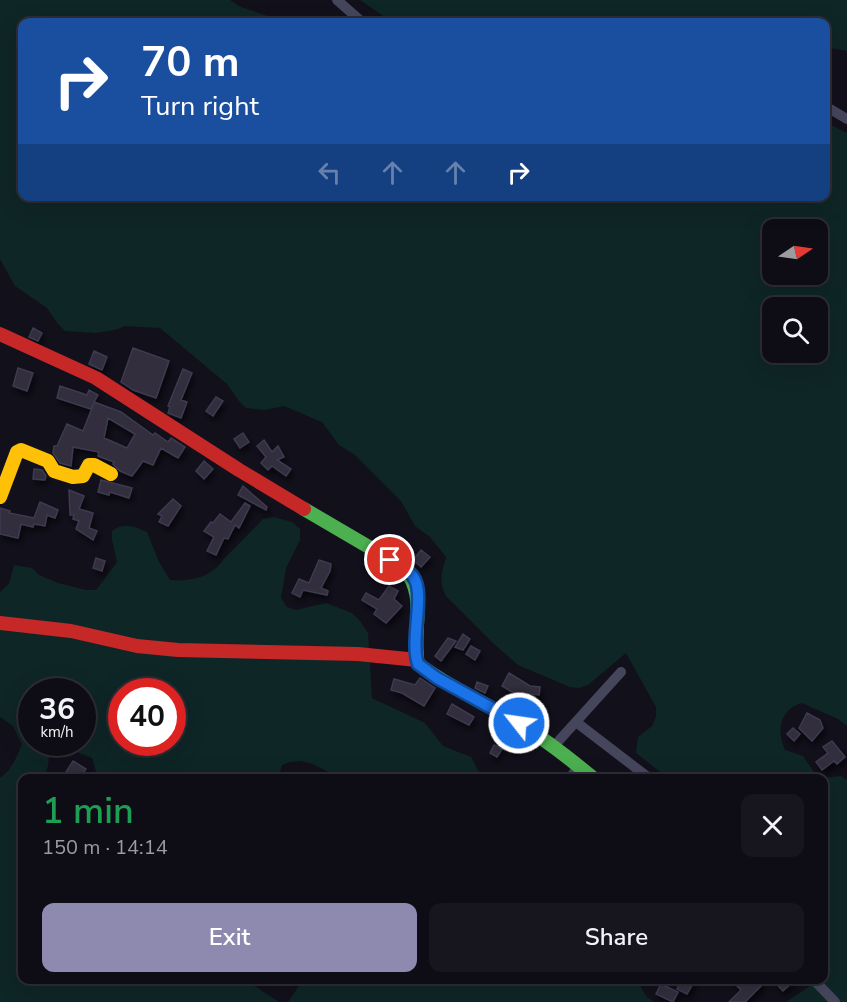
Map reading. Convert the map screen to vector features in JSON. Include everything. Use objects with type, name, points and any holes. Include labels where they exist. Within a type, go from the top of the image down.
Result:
[{"type":"street","points":[[337,0],[357,18]]},
{"type":"street","points":[[830,109],[847,119]]},
{"type":"street","points":[[0,334],[96,378],[238,470],[403,567],[410,573],[417,586],[417,660],[421,667],[510,717],[554,746],[588,774]]},
{"type":"street","points":[[0,498],[17,452],[21,450],[48,461],[54,471],[73,477],[83,476],[89,465],[94,465],[111,474]]},
{"type":"street","points":[[0,623],[71,631],[136,646],[177,650],[358,654],[417,660]]},
{"type":"street","points":[[554,746],[621,672]]},
{"type":"street","points":[[576,722],[644,774]]},
{"type":"street","points":[[573,774],[578,767]]},
{"type":"street","points":[[818,984],[835,1002]]},
{"type":"green space","points":[[0,0],[230,0],[241,7],[273,18],[18,18],[18,201],[830,201],[830,124],[847,133],[847,726],[838,719],[802,703],[785,715],[781,735],[785,750],[803,756],[817,774],[663,774],[636,753],[638,737],[652,726],[656,717],[656,707],[626,653],[588,685],[579,688],[570,687],[518,665],[446,596],[441,581],[446,557],[430,537],[415,526],[401,501],[355,455],[339,445],[322,422],[284,406],[265,410],[246,408],[227,384],[160,328],[125,326],[95,333],[65,331],[47,308],[15,286],[0,259]]},
{"type":"green space","points":[[360,0],[847,0],[847,51],[830,48],[830,18],[386,18]]},
{"type":"green space","points":[[274,517],[292,522],[300,529],[300,540],[286,568],[281,598],[287,607],[296,610],[326,603],[352,613],[368,633],[372,698],[425,723],[443,746],[471,757],[480,774],[333,774],[310,763],[300,761],[282,765],[279,774],[97,774],[92,758],[87,756],[96,756],[96,678],[18,678],[18,736],[13,726],[0,717],[0,592],[9,584],[14,565],[32,568],[39,575],[58,583],[86,590],[96,590],[117,562],[112,531],[129,526],[147,532],[159,562],[170,580],[192,579],[206,575],[218,566],[263,519]]},
{"type":"green space","points":[[18,752],[18,756],[49,756],[45,774],[18,774],[18,984],[251,984],[279,1002],[0,1002],[0,778],[13,763]]},
{"type":"green space","points":[[841,776],[847,780],[847,1002],[786,1002],[810,986],[809,984],[828,984],[828,777]]},
{"type":"green space","points":[[300,984],[639,984],[647,997],[654,1002],[288,1002]]},
{"type":"building","points":[[33,328],[42,333],[38,341],[29,337]]},
{"type":"building","points":[[133,348],[169,361],[156,398],[133,390],[121,382]]},
{"type":"building","points":[[94,351],[107,357],[102,370],[89,364]]},
{"type":"building","points":[[18,368],[33,373],[27,391],[13,386]]},
{"type":"building","points":[[183,369],[192,373],[181,400],[187,402],[181,418],[168,413],[170,407],[168,406]]},
{"type":"building","points":[[60,386],[87,395],[89,390],[98,395],[94,402],[121,412],[153,435],[155,433],[168,442],[171,438],[185,447],[178,458],[161,448],[153,465],[143,461],[132,476],[120,471],[113,464],[114,462],[98,456],[99,452],[73,447],[71,466],[60,463],[53,453],[54,446],[57,446],[67,424],[83,431],[94,403],[91,409],[57,398]],"holes":[[[108,418],[135,434],[127,448],[104,438]]]},
{"type":"building","points":[[216,397],[223,401],[213,416],[206,411]]},
{"type":"building","points":[[243,433],[249,442],[240,448],[234,439]]},
{"type":"building","points":[[264,440],[272,452],[278,446],[284,457],[277,460],[291,469],[286,476],[272,466],[268,470],[261,463],[266,457],[257,446]]},
{"type":"building","points":[[204,461],[213,469],[204,479],[196,471]]},
{"type":"building","points":[[34,469],[42,470],[46,476],[45,480],[33,479]]},
{"type":"building","points":[[101,480],[132,488],[129,498],[110,492],[109,495],[98,492]]},
{"type":"building","points":[[243,486],[267,507],[266,510],[238,495]]},
{"type":"building","points":[[69,490],[84,496],[79,509],[93,513],[89,528],[97,531],[93,540],[76,529],[79,521],[73,519],[74,515],[70,515]]},
{"type":"building","points":[[173,499],[181,506],[168,526],[159,522],[162,516],[158,514]]},
{"type":"building","points":[[40,502],[58,510],[55,518],[47,515],[45,526],[34,524],[33,527],[21,524],[18,538],[0,534],[0,508],[10,511],[9,513],[34,518]]},
{"type":"building","points":[[245,503],[250,506],[239,528],[235,525],[228,539],[224,538],[216,555],[207,551],[214,537],[204,531],[211,522],[213,523],[220,514],[231,522]]},
{"type":"building","points":[[421,550],[430,557],[421,567],[413,560]]},
{"type":"building","points":[[96,558],[105,561],[102,571],[93,568]]},
{"type":"building","points":[[319,560],[331,564],[321,588],[328,591],[327,595],[303,590],[300,597],[292,593],[299,579],[309,583]]},
{"type":"building","points":[[389,586],[398,591],[394,599],[402,606],[386,623],[374,614],[377,609],[362,600],[366,593],[379,600]]},
{"type":"building","points":[[463,634],[470,639],[463,650],[455,647]]},
{"type":"building","points":[[448,638],[456,641],[441,661],[435,656]]},
{"type":"building","points":[[471,646],[480,651],[475,660],[466,654]]},
{"type":"building","points":[[509,673],[530,686],[540,687],[539,695],[512,692],[502,686]]},
{"type":"building","points":[[420,678],[435,688],[424,706],[402,693],[391,690],[394,679],[415,685]]},
{"type":"building","points":[[477,682],[488,686],[485,693],[475,688]]},
{"type":"building","points":[[452,704],[474,717],[469,725],[447,714]]},
{"type":"building","points":[[530,711],[540,718],[537,723],[527,716]]},
{"type":"building","points":[[807,713],[820,720],[823,728],[812,741],[799,728]]},
{"type":"building","points":[[793,728],[800,734],[794,741],[787,734]]},
{"type":"building","points":[[514,732],[520,735],[515,743],[519,746],[514,753],[504,745]]},
{"type":"building","points":[[832,741],[845,757],[837,764],[834,761],[822,770],[816,762],[828,753],[823,747]]},
{"type":"building","points":[[494,745],[502,749],[497,757],[490,753]]},
{"type":"building","points":[[73,761],[86,769],[83,774],[66,772]]},
{"type":"building","points":[[661,984],[678,992],[673,1002],[656,994]]},
{"type":"building","points":[[680,984],[693,984],[687,994],[677,989]]},
{"type":"building","points":[[735,984],[763,984],[745,1002],[729,1002],[741,990]]},
{"type":"building","points":[[777,984],[791,984],[783,991]]},
{"type":"traffic: fast","points":[[304,509],[403,567],[411,578],[417,602],[418,664],[528,729],[588,774]]},
{"type":"traffic: slow","points":[[0,497],[17,452],[21,450],[48,461],[54,471],[73,477],[83,476],[89,465],[94,465],[111,474]]},
{"type":"traffic: jam","points":[[0,334],[96,378],[304,509]]},
{"type":"traffic: jam","points":[[0,623],[71,631],[137,646],[178,650],[358,654],[417,660]]},
{"type":"route","points":[[390,560],[410,573],[417,586],[418,664],[437,678],[519,723]]}]
